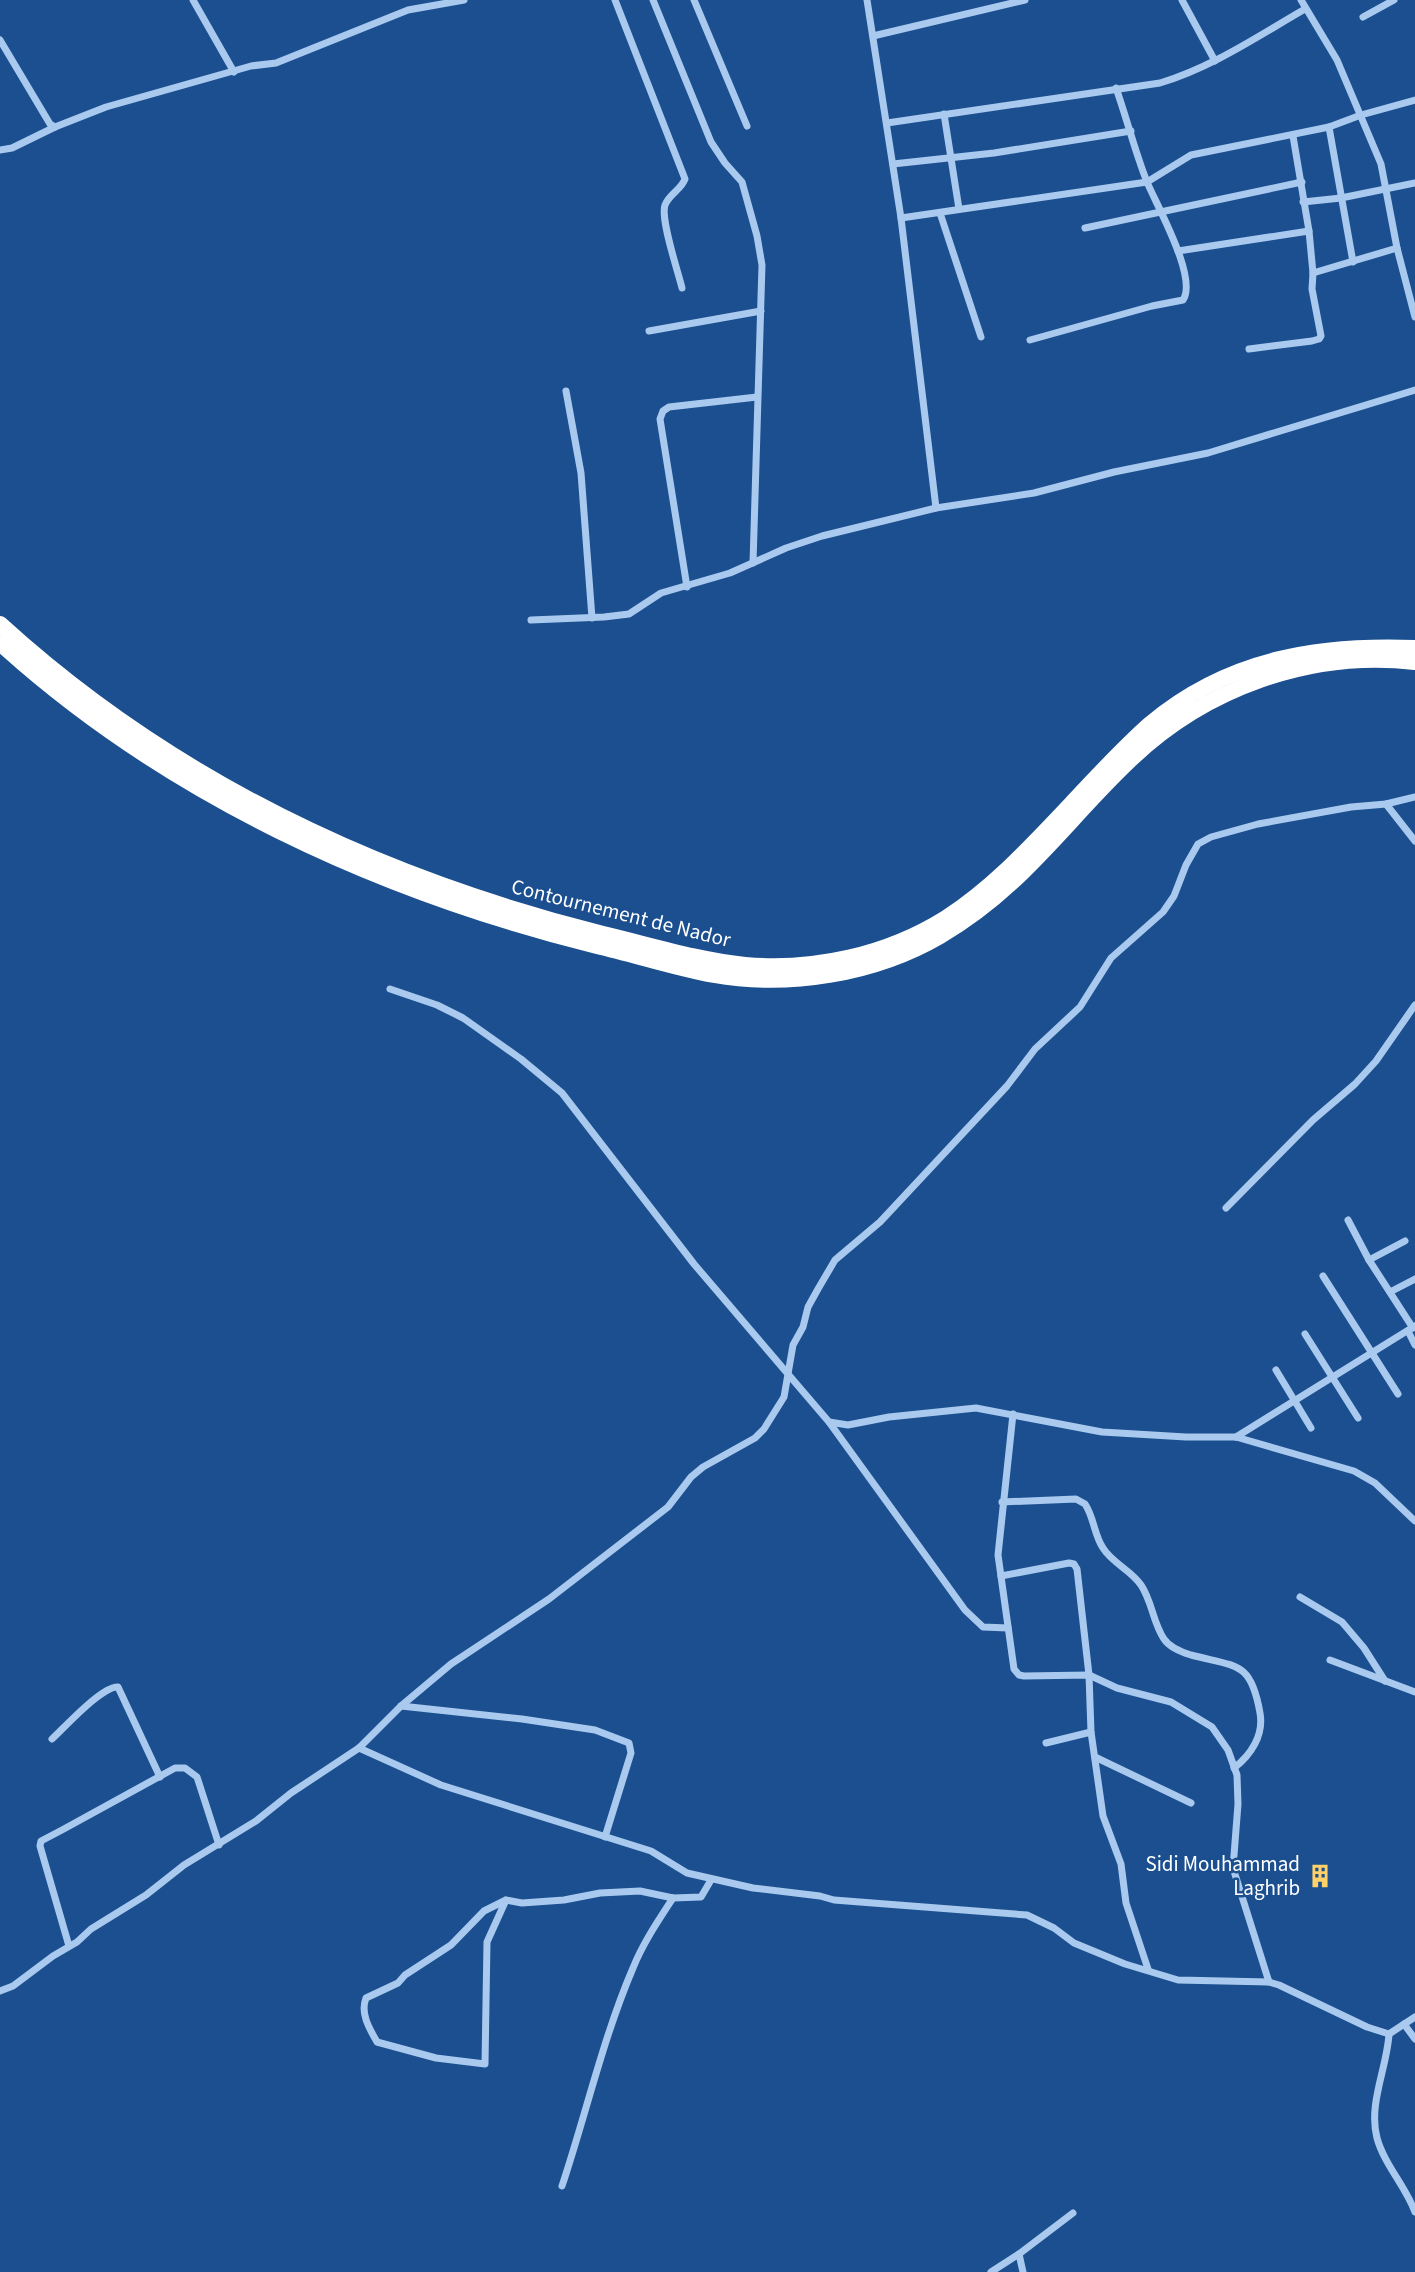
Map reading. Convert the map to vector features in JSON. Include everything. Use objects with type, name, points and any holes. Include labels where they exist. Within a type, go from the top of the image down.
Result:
[{"type":"highway","name":"Contournement de Nador","points":[[0,624],[68,683],[192,768],[279,816],[368,858],[548,920],[720,961],[769,966],[825,962],[875,951],[950,915],[999,878],[1118,753],[1152,723],[1207,687],[1270,661],[1313,651],[1358,646],[1415,648]]},
{"type":"highway","name":"Contournement de Nador","points":[[0,643],[21,663],[101,724],[184,779],[272,828],[363,870],[457,905],[546,933],[715,975],[772,980],[829,975],[885,961],[937,938],[986,907],[1034,864],[1127,762],[1160,734],[1195,709],[1233,690],[1273,674],[1315,665],[1358,660],[1415,662]]},
{"type":"street","points":[[193,0],[234,72]]},
{"type":"street","points":[[406,0],[408,10]]},
{"type":"street","points":[[0,150],[12,148],[106,107],[292,57],[408,10],[464,0]]},
{"type":"street","points":[[615,0],[685,178],[682,187],[671,195],[663,214],[682,288]]},
{"type":"street","points":[[653,0],[711,142],[724,163],[742,182],[757,236],[762,265],[753,563]]},
{"type":"street","points":[[694,0],[747,126]]},
{"type":"street","points":[[867,0],[901,218],[936,508]]},
{"type":"street","points":[[873,36],[1025,0]]},
{"type":"street","points":[[1182,0],[1215,61]]},
{"type":"street","points":[[1301,0],[1325,36],[1381,164],[1397,248],[1415,317]]},
{"type":"street","points":[[1363,17],[1394,0]]},
{"type":"street","points":[[887,124],[1160,83],[1187,75],[1215,61],[1305,9]]},
{"type":"street","points":[[0,40],[50,124],[55,127]]},
{"type":"street","points":[[1030,340],[1183,300],[1185,297],[1186,288],[1178,251],[1147,182],[1116,88]]},
{"type":"street","points":[[901,218],[1147,182],[1191,155],[1293,136],[1415,100]]},
{"type":"street","points":[[944,114],[959,209]]},
{"type":"street","points":[[1329,127],[1353,262]]},
{"type":"street","points":[[893,163],[994,153],[1131,131]]},
{"type":"street","points":[[1248,349],[1320,338],[1312,289],[1309,231],[1293,136]]},
{"type":"street","points":[[1086,228],[1302,182]]},
{"type":"street","points":[[1303,202],[1341,198],[1415,183]]},
{"type":"street","points":[[940,213],[981,337]]},
{"type":"street","points":[[1178,251],[1309,231]]},
{"type":"street","points":[[1313,273],[1397,248]]},
{"type":"street","points":[[649,331],[761,311]]},
{"type":"street","points":[[531,620],[629,614],[654,596],[687,587],[822,536],[936,508],[1034,493],[1114,472],[1208,453],[1415,390]]},
{"type":"street","points":[[566,391],[581,473],[593,618]]},
{"type":"street","points":[[687,587],[660,419],[663,411],[669,407],[757,397]]},
{"type":"street","points":[[0,1991],[13,1986],[91,1929],[146,1895],[184,1865],[257,1821],[291,1793],[359,1748],[401,1706],[451,1664],[549,1600],[651,1521],[668,1507],[703,1466],[755,1438],[785,1397],[793,1345],[803,1328],[808,1307],[835,1260],[880,1222],[961,1138],[1007,1086],[1035,1049],[1080,1007],[1111,958],[1163,912],[1174,896],[1198,844],[1211,837],[1258,824],[1415,797]]},
{"type":"street","points":[[1386,804],[1415,841]]},
{"type":"street","points":[[390,989],[438,1005],[463,1018],[521,1059],[562,1093],[670,1234],[829,1422],[965,1610],[983,1627],[1008,1628]]},
{"type":"street","points":[[1226,1208],[1313,1120],[1355,1084],[1376,1061],[1415,1005]]},
{"type":"street","points":[[1348,1220],[1369,1260],[1412,1328],[1415,1345]]},
{"type":"street","points":[[1369,1260],[1405,1241]]},
{"type":"street","points":[[1323,1276],[1398,1394]]},
{"type":"street","points":[[1390,1292],[1415,1279]]},
{"type":"street","points":[[1236,1437],[1412,1328]]},
{"type":"street","points":[[1305,1334],[1358,1418]]},
{"type":"street","points":[[1276,1370],[1311,1427]]},
{"type":"street","points":[[829,1422],[848,1425],[889,1417],[976,1408],[1102,1432],[1236,1437],[1354,1471],[1375,1483],[1415,1521]]},
{"type":"street","points":[[1013,1414],[998,1555],[1014,1669],[1019,1675],[1089,1675],[1117,1688],[1171,1702],[1212,1727],[1228,1749],[1238,1781],[1233,1868],[1269,1982]]},
{"type":"street","points":[[1002,1502],[1076,1499],[1085,1504],[1104,1550],[1142,1586],[1160,1632],[1169,1645],[1181,1652],[1240,1668],[1248,1675],[1259,1707],[1259,1736],[1250,1753],[1234,1768]]},
{"type":"street","points":[[1001,1576],[1069,1563],[1074,1564],[1077,1569],[1089,1675],[1091,1732],[1103,1816],[1121,1864],[1125,1903],[1148,1969]]},
{"type":"street","points":[[1300,1597],[1342,1622],[1364,1648],[1385,1681]]},
{"type":"street","points":[[1330,1660],[1415,1692]]},
{"type":"street","points":[[52,1739],[98,1697],[111,1687],[118,1687],[160,1777]]},
{"type":"street","points":[[401,1706],[595,1730],[629,1743],[631,1753],[606,1837]]},
{"type":"street","points":[[1046,1744],[1091,1732]]},
{"type":"street","points":[[359,1748],[441,1785],[651,1850],[687,1873],[711,1880],[834,1900],[1027,1915],[1054,1928],[1073,1944],[1125,1964],[1178,1980],[1279,1984],[1367,2027],[1389,2034]]},
{"type":"street","points":[[1095,1757],[1191,1804]]},
{"type":"street","points":[[69,1946],[41,1841],[181,1767],[197,1777],[219,1845]]},
{"type":"street","points":[[506,1900],[487,1942],[485,2064],[436,2057],[377,2042],[363,2007],[366,1998],[398,1983],[405,1975],[451,1945],[484,1912],[506,1900],[522,1903],[640,1891],[673,1898],[701,1897],[711,1880]]},
{"type":"street","points":[[562,2186],[632,1968],[651,1930],[673,1898]]},
{"type":"street","points":[[1389,2034],[1415,2017]]},
{"type":"street","points":[[1404,2024],[1415,2039]]},
{"type":"street","points":[[1389,2034],[1376,2107],[1377,2140],[1415,2212]]},
{"type":"street","points":[[991,2272],[1073,2213]]},
{"type":"street","points":[[1019,2254],[1023,2272]]},
{"type":"place","name":"Sidi Mouhammad Laghrib","points":[[1320,1876]]}]
